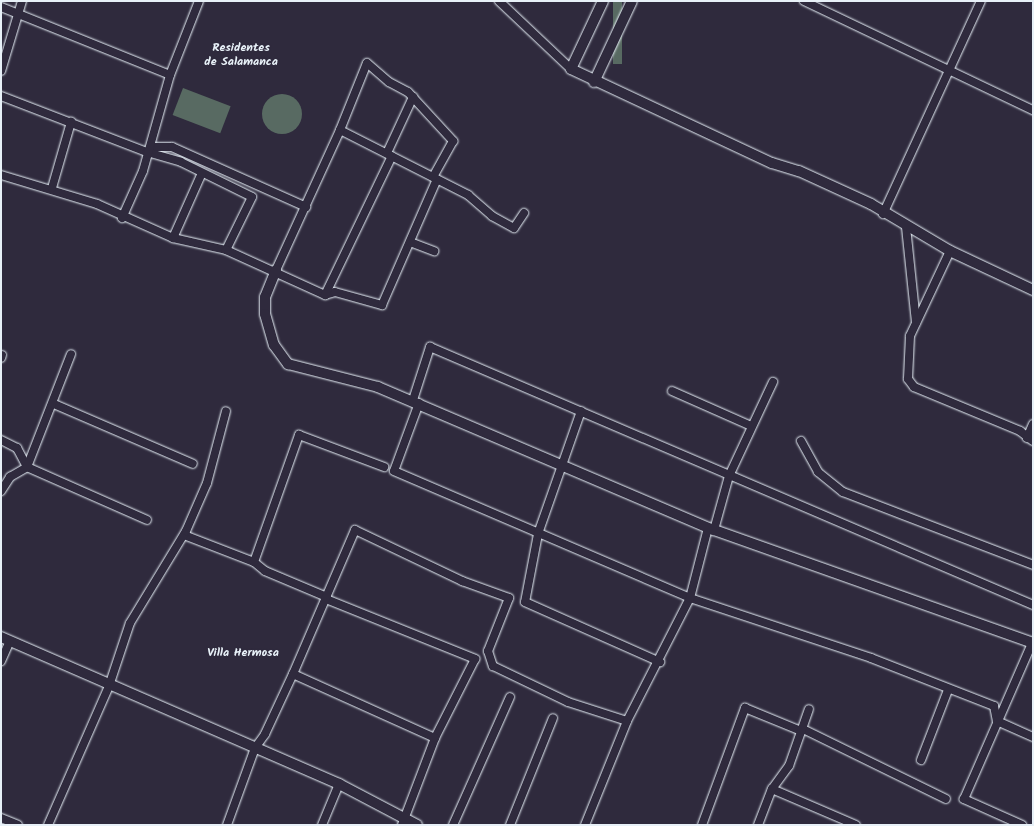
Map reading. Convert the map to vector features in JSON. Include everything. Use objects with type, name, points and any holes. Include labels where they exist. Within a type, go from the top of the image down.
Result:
[{"type":"street","points":[[1,71],[22,1]]},
{"type":"street","points":[[122,218],[143,171],[147,152],[170,75],[199,1]]},
{"type":"street","points":[[499,1],[572,70],[594,82],[772,163],[799,171],[871,204],[884,214],[950,251],[1033,290]]},
{"type":"street","points":[[572,70],[604,1]]},
{"type":"street","points":[[594,82],[632,1]]},
{"type":"street","points":[[804,1],[1033,110]]},
{"type":"street","points":[[884,214],[981,1]]},
{"type":"street","points":[[1,7],[170,75]]},
{"type":"street","points":[[1,175],[52,188],[173,238],[226,250],[276,270],[325,295],[335,292],[382,305],[453,141],[413,97],[367,63],[340,130],[306,207],[276,270],[270,278],[265,297],[265,314],[274,345],[288,364],[378,387],[711,529],[1033,642],[964,799],[1022,825]]},
{"type":"street","points":[[1,96],[147,152],[182,162],[252,197],[226,250]]},
{"type":"street","points":[[325,295],[389,155],[413,97]]},
{"type":"street","points":[[52,188],[71,122]]},
{"type":"street","points":[[340,130],[468,195],[492,216],[514,228],[524,213]]},
{"type":"street","points":[[147,152],[155,147],[172,146],[306,207]]},
{"type":"street","points":[[173,238],[202,173]]},
{"type":"street","points":[[906,227],[916,322]]},
{"type":"street","points":[[410,242],[434,251]]},
{"type":"street","points":[[950,251],[910,336],[908,379],[914,387],[1020,431],[1030,439],[1033,424]]},
{"type":"street","points":[[997,721],[994,706],[948,690],[871,658],[690,598],[394,471],[416,402],[430,347],[1033,605]]},
{"type":"street","points":[[1,491],[10,477],[27,467],[54,404],[72,354]]},
{"type":"street","points":[[585,825],[627,721],[660,662],[690,598],[729,476],[751,426],[774,382]]},
{"type":"street","points":[[672,391],[751,426]]},
{"type":"street","points":[[54,404],[193,464]]},
{"type":"street","points":[[48,825],[109,686],[130,623],[184,535],[207,483],[226,411]]},
{"type":"street","points":[[581,411],[565,466],[538,534],[525,602],[660,662]]},
{"type":"street","points":[[254,562],[299,435],[384,467]]},
{"type":"street","points":[[1,440],[17,448],[27,467],[147,520]]},
{"type":"street","points":[[801,441],[818,472],[843,492],[1033,565]]},
{"type":"street","points":[[227,825],[255,748],[266,734],[327,598],[355,530],[462,581],[509,598],[488,651],[493,666],[568,702],[627,721]]},
{"type":"street","points":[[184,535],[254,562],[265,571],[475,659],[434,738],[403,823]]},
{"type":"street","points":[[1,661],[5,639],[109,686],[339,784],[403,823],[417,825]]},
{"type":"street","points":[[293,674],[434,738]]},
{"type":"street","points":[[920,760],[948,690]]},
{"type":"street","points":[[454,825],[510,697]]},
{"type":"street","points":[[702,825],[745,708],[802,730],[946,799]]},
{"type":"street","points":[[758,825],[772,789],[789,766],[809,709]]},
{"type":"street","points":[[510,825],[554,718]]},
{"type":"street","points":[[997,721],[1033,737]]},
{"type":"street","points":[[322,825],[339,784]]},
{"type":"street","points":[[772,789],[856,825]]},
{"type":"street","points":[[1,818],[18,825]]},
{"type":"green space","points":[[613,1],[622,1],[622,64],[613,64]]},
{"type":"green space","points":[[183,88],[231,106],[220,133],[173,115]]},
{"type":"green space","points":[[286,94],[293,97],[299,103],[302,114],[301,122],[293,131],[286,134],[278,134],[271,131],[263,122],[262,110],[265,103],[274,95]]},
{"type":"district","name":"Residentes de Salamanca","points":[[241,55]]},
{"type":"district","name":"Villa Hermosa","points":[[243,653]]}]
